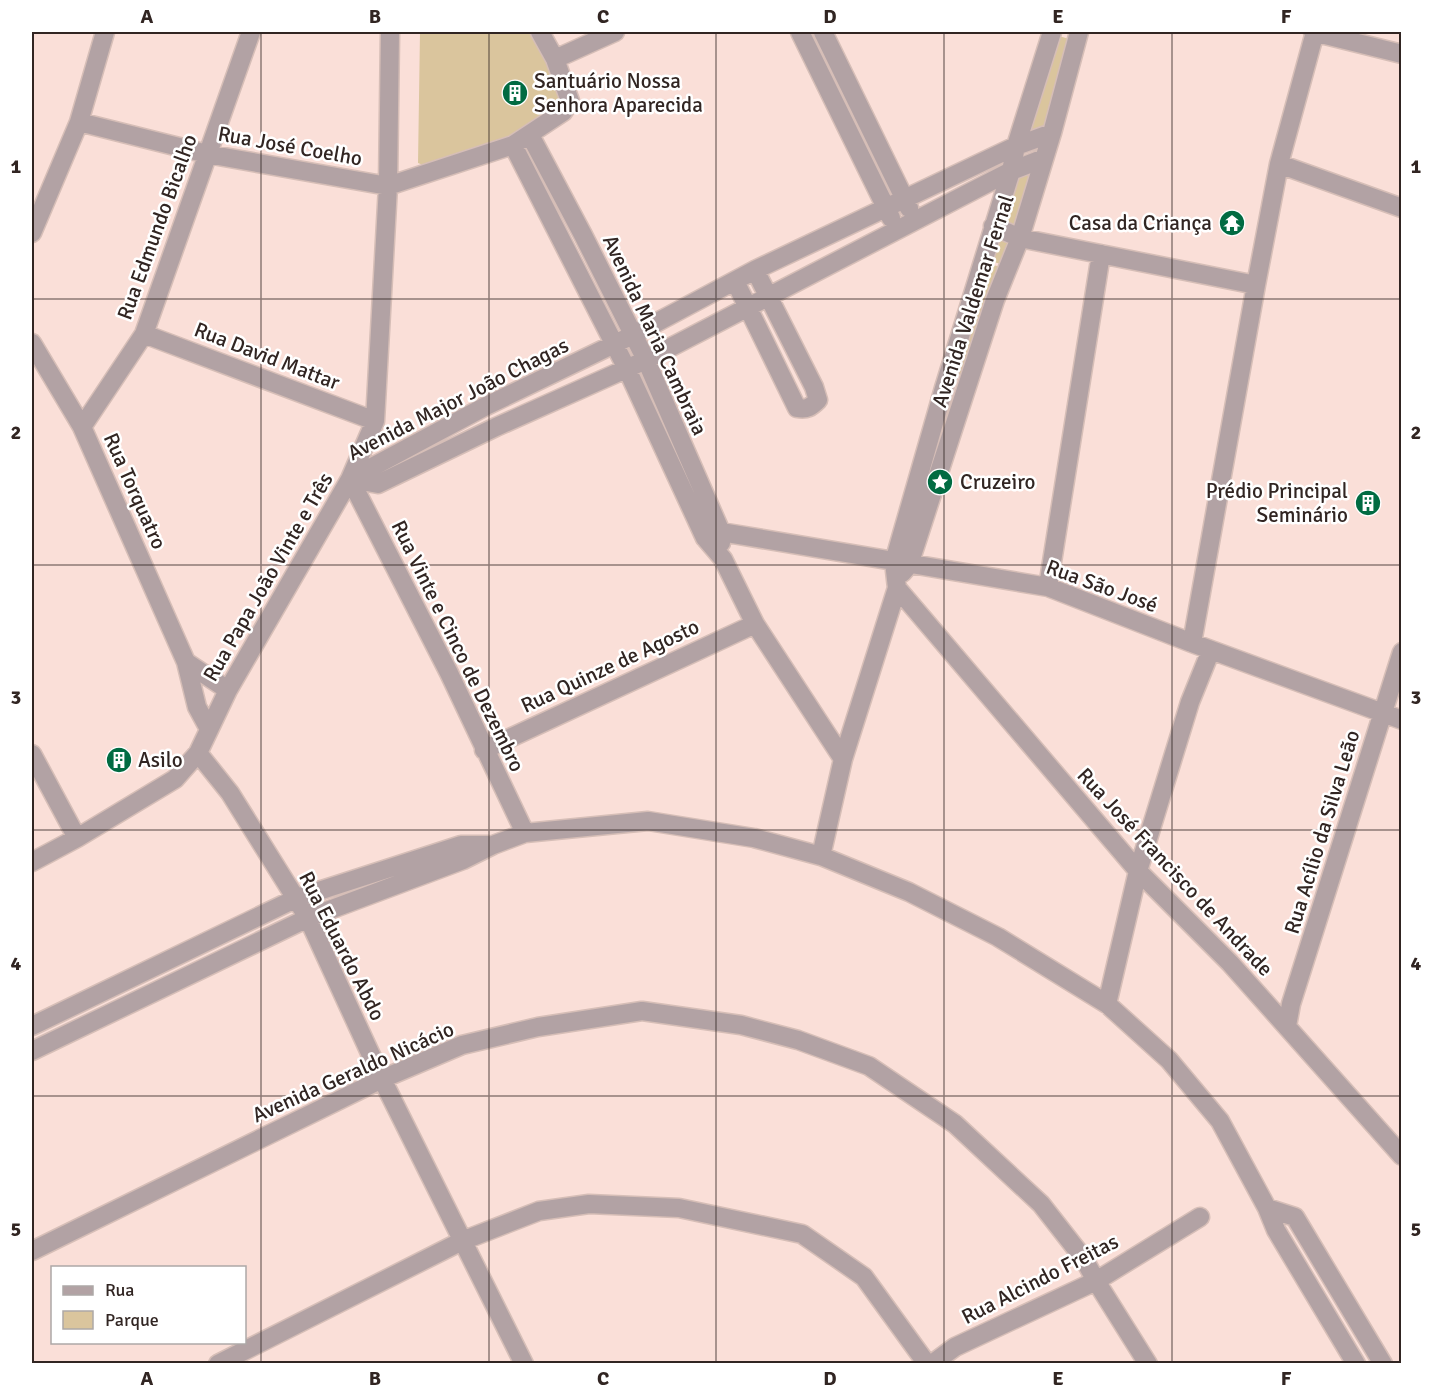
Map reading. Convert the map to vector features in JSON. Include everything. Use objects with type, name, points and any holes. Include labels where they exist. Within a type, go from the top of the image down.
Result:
[{"type":"street","points":[[32,233],[79,122],[105,32]]},
{"type":"street","name":"Rua Edmundo Bicalho","points":[[82,427],[144,334],[251,32]]},
{"type":"street","name":"Rua Papa João Vinte e Três","points":[[32,862],[176,779],[198,753],[228,690],[350,479],[375,421],[388,186],[390,32]]},
{"type":"street","points":[[388,186],[513,145],[563,112],[570,101],[555,60],[540,32]]},
{"type":"street","points":[[555,60],[615,32]]},
{"type":"street","points":[[800,32],[827,91],[898,230]]},
{"type":"street","points":[[823,32],[915,221]]},
{"type":"street","points":[[1052,32],[1078,36]]},
{"type":"street","name":"Avenida Valdemar Fernal","points":[[821,856],[843,759],[899,573],[973,291],[1052,32]]},
{"type":"street","points":[[1192,643],[1279,164],[1314,32],[1401,54]]},
{"type":"street","name":"Avenida Valdemar Fernal","points":[[899,573],[995,300],[1020,238],[1078,36]]},
{"type":"street","points":[[827,91],[846,81]]},
{"type":"street","name":"Rua José Coelho","points":[[79,122],[207,154],[388,186]]},
{"type":"street","name":"Avenida Major João Chagas","points":[[350,479],[486,406],[633,335],[755,270],[1016,146],[1052,133]]},
{"type":"street","name":"Avenida Maria Cambraia","points":[[530,135],[646,360],[713,535],[755,624],[843,759]]},
{"type":"street","points":[[857,149],[876,137]]},
{"type":"street","name":"Avenida Maria Cambraia","points":[[513,145],[565,244],[613,344],[713,535]]},
{"type":"street","name":"Avenida Major João Chagas","points":[[350,479],[378,484],[496,427],[627,369],[1011,171],[1042,159]]},
{"type":"street","points":[[1279,164],[1401,208]]},
{"type":"street","points":[[993,226],[1020,238],[1256,285]]},
{"type":"street","points":[[565,244],[583,235]]},
{"type":"street","points":[[1048,587],[1101,255]]},
{"type":"street","points":[[735,281],[797,408],[805,410],[813,406],[818,400],[814,387],[755,270]]},
{"type":"street","points":[[973,291],[995,300]]},
{"type":"street","name":"Rua David Mattar","points":[[144,334],[375,421]]},
{"type":"street","name":"Rua Torquatro","points":[[32,343],[82,427],[186,662],[197,707],[209,729]]},
{"type":"street","points":[[486,406],[496,427]]},
{"type":"street","name":"Rua Vinte e Cinco de Dezembro","points":[[350,479],[449,674],[525,833]]},
{"type":"street","name":"Rua São José","points":[[713,535],[899,573],[1048,587],[1401,720]]},
{"type":"street","name":"Rua José Francisco de Andrade","points":[[899,573],[967,672],[1138,871],[1230,963],[1401,1156]]},
{"type":"street","name":"Rua Quinze de Agosto","points":[[484,750],[755,624]]},
{"type":"street","points":[[1107,1004],[1138,871],[1190,702],[1211,650]]},
{"type":"street","name":"Rua Acílio da Silva Leão","points":[[1287,1026],[1401,652]]},
{"type":"street","points":[[186,662],[228,690]]},
{"type":"street","name":"Rua Eduardo Abdo","points":[[198,753],[231,793],[308,918],[382,1079],[524,1364]]},
{"type":"street","points":[[32,754],[77,838]]},
{"type":"street","points":[[32,1052],[308,918],[365,897],[411,870],[461,845],[493,844],[525,833],[648,821],[754,838],[821,856],[909,892],[998,937],[1107,1004],[1169,1059],[1220,1121],[1267,1208],[1276,1230],[1356,1364]]},
{"type":"street","points":[[32,1026],[297,898],[357,878],[411,870]]},
{"type":"street","points":[[357,878],[365,897]]},
{"type":"street","name":"Avenida Geraldo Nicácio","points":[[32,1251],[382,1079],[462,1046],[538,1027],[642,1011],[741,1025],[798,1040],[870,1066],[955,1124],[1041,1204],[1084,1259],[1148,1364]]},
{"type":"street","points":[[218,1364],[462,1241],[539,1211],[589,1204],[679,1208],[802,1234],[864,1277],[927,1364]]},
{"type":"street","points":[[1267,1208],[1295,1217],[1383,1364]]},
{"type":"street","name":"Rua Alcindo Freitas","points":[[932,1364],[955,1347],[1096,1281],[1200,1217]]},
{"type":"street","points":[[1322,1309],[1342,1297]]},
{"type":"green space","points":[[420,32],[535,32],[564,105],[514,141],[428,167],[418,163]]},
{"type":"green space","points":[[1052,34],[1076,41],[1050,128],[1022,139]]},
{"type":"green space","points":[[1031,170],[1001,264],[986,260],[1009,181]]},
{"type":"green space","points":[[985,263],[1001,267],[966,378],[953,371]]},
{"type":"place","name":"Santuário Nossa Senhora Aparecida","points":[[515,93]]},
{"type":"place","name":"Casa da Criança","points":[[1232,223]]},
{"type":"place","name":"Cruzeiro","points":[[940,482]]},
{"type":"place","name":"Prédio Principal Seminário","points":[[1368,503]]},
{"type":"place","name":"Asilo","points":[[119,760]]}]
